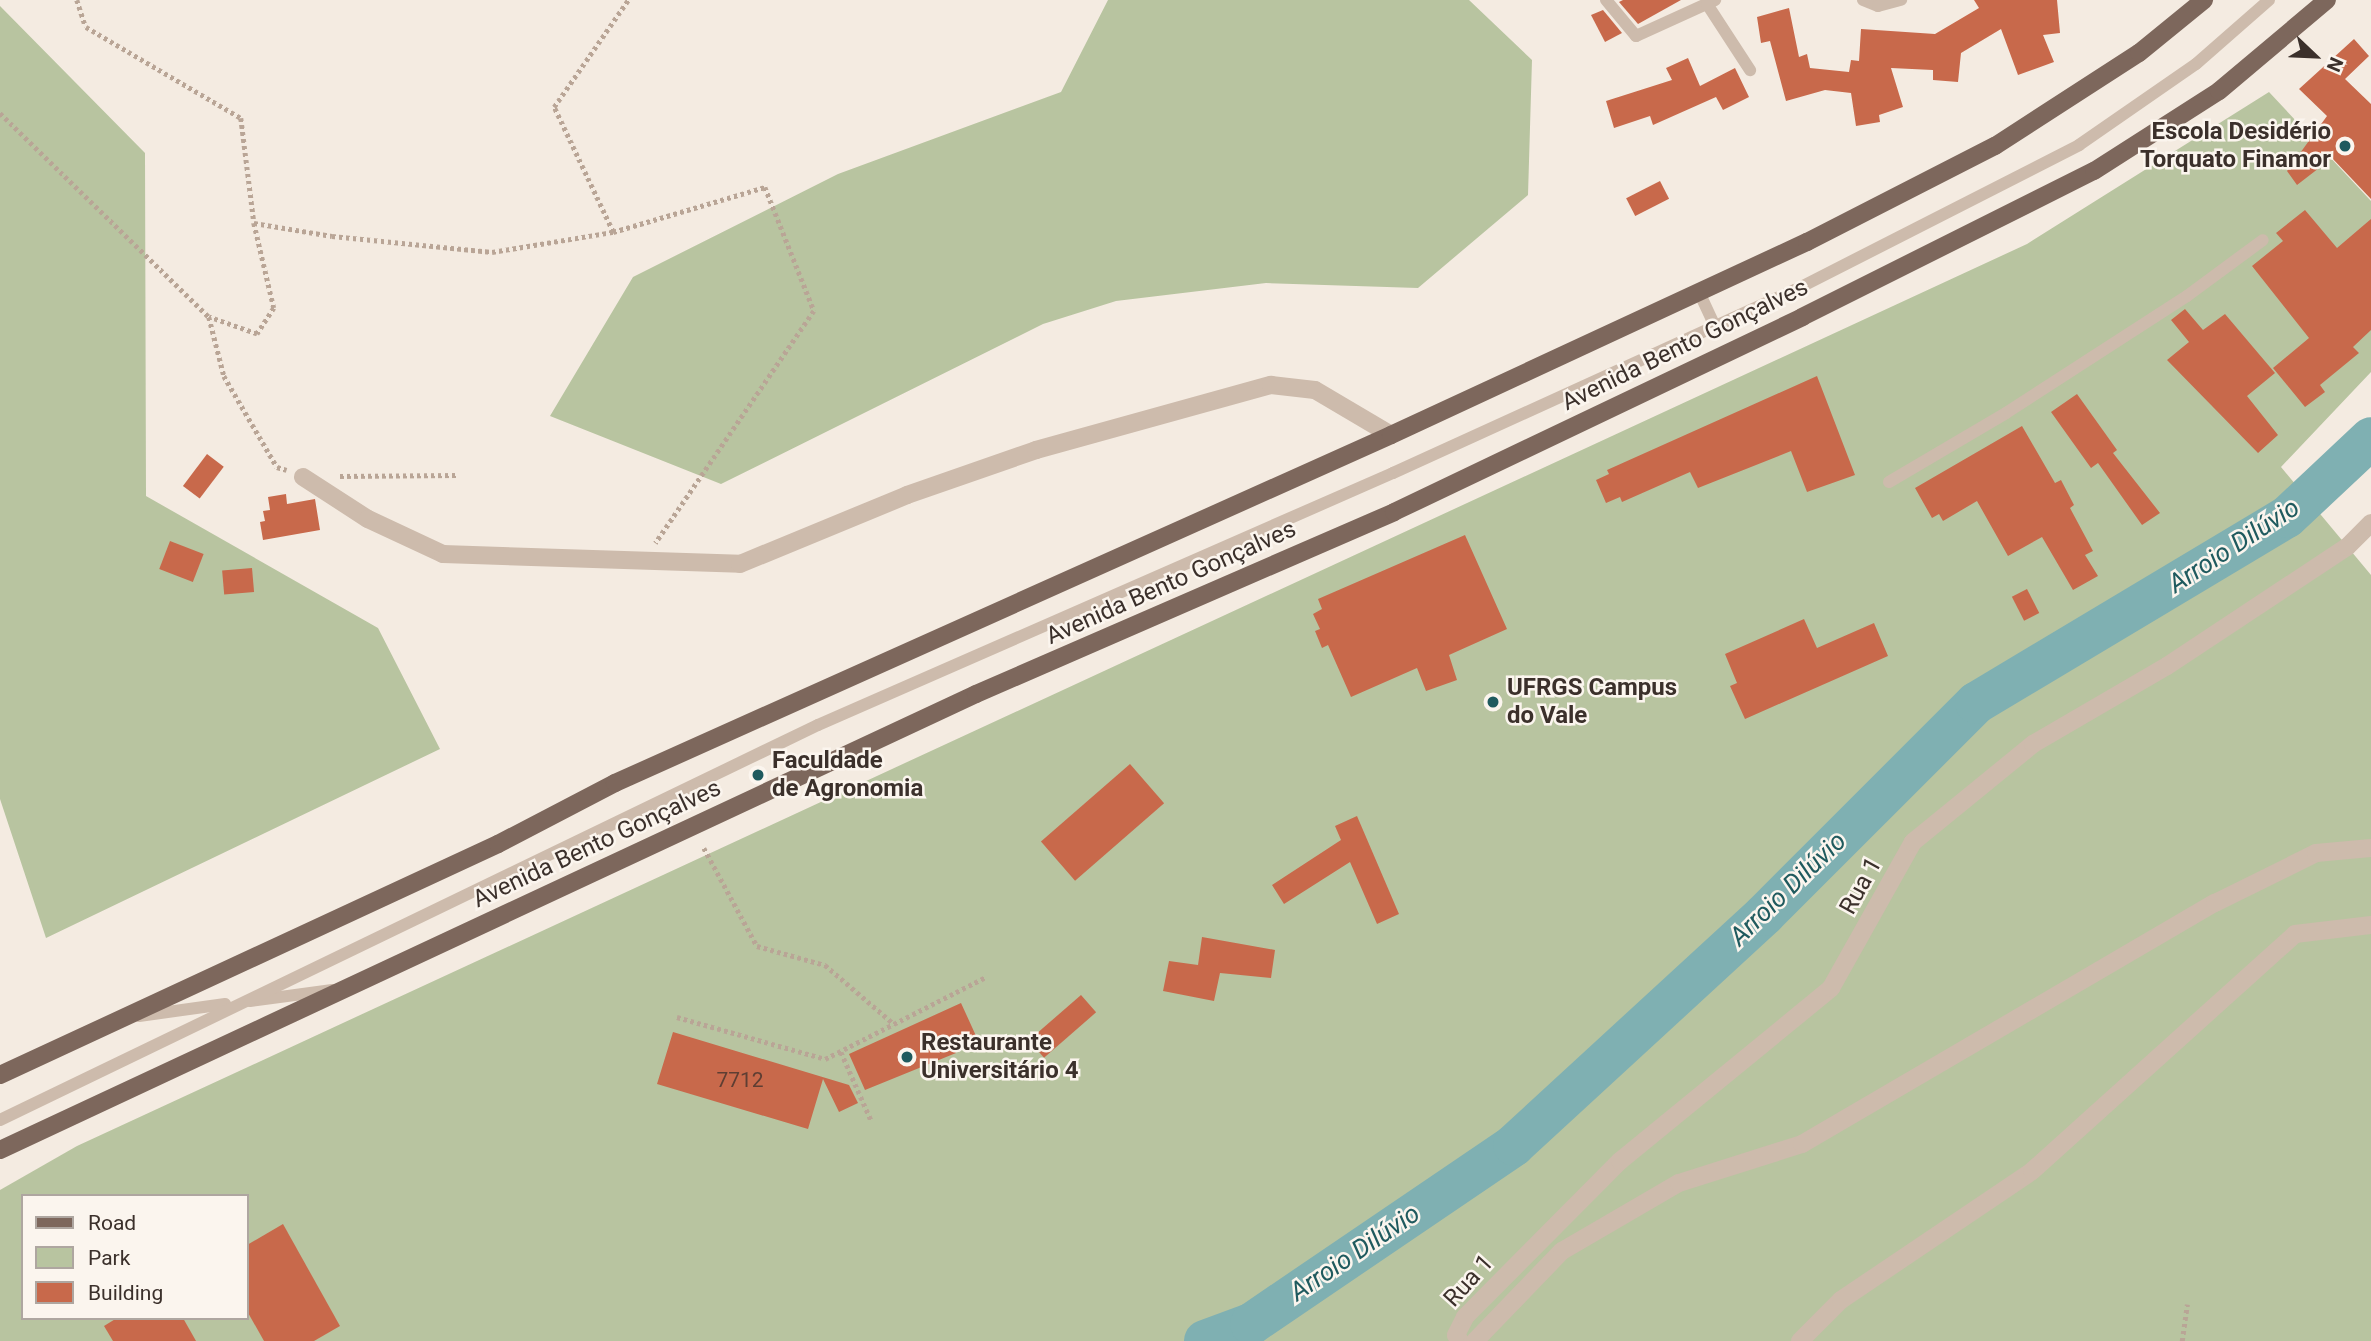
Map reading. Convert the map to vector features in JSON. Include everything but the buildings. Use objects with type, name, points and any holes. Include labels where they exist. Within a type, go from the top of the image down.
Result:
[{"type":"main road","name":"Avenida Bento Gonçalves","points":[[0,1075],[498,844],[652,765],[1391,435],[1699,292],[1995,146],[2139,53],[2203,0]]},
{"type":"main road","name":"Avenida Bento Gonçalves","points":[[0,1150],[976,694],[1394,512],[1959,239],[2094,171],[2196,106],[2326,0]]},
{"type":"street","points":[[303,477],[368,519],[443,555],[740,564],[906,495],[1036,450],[1271,385],[1315,390],[1391,435]]},
{"type":"street","name":"Rua 1","points":[[1460,1341],[1456,1335],[1465,1317],[1620,1161],[1831,988],[1913,842],[2033,744],[2167,666],[2347,547],[2371,523]]},
{"type":"street","name":"Rua 1","points":[[1475,1341],[1562,1251],[1679,1183],[1802,1144],[2215,903],[2316,853],[2371,848]]},
{"type":"street","points":[[1800,1341],[1841,1300],[2032,1171],[2295,934],[2371,925]]},
{"type":"lane","points":[[1606,0],[1636,36],[1711,2],[1750,70]]},
{"type":"lane","points":[[1863,0],[1878,6],[1901,0]]},
{"type":"lane","points":[[0,1120],[237,1003],[818,725],[1393,474],[1715,326],[2079,145],[2196,64],[2269,0]]},
{"type":"lane","points":[[1889,482],[2006,413],[2187,296],[2263,240]]},
{"type":"lane","points":[[1699,292],[1715,326]]},
{"type":"lane","points":[[125,1017],[349,988]]},
{"type":"path","points":[[0,113],[209,317],[257,334],[274,308],[254,223],[241,118],[86,27],[77,0]]},
{"type":"path","points":[[613,232],[554,107],[628,0]]},
{"type":"path","points":[[254,223],[332,236],[492,252],[613,232],[765,187],[814,311],[642,563]]},
{"type":"path","points":[[209,317],[230,387],[277,467],[303,477],[458,475]]},
{"type":"path","points":[[704,848],[757,946],[825,965],[894,1024]]},
{"type":"path","points":[[677,1017],[825,1059],[986,977]]},
{"type":"path","points":[[841,1052],[871,1120]]},
{"type":"path","points":[[2182,1341],[2188,1304]]},
{"type":"green space","points":[[1108,0],[1469,0],[1532,60],[1528,195],[1418,288],[1266,283],[1116,301],[1043,324],[721,484],[550,416],[633,277],[838,174],[1061,92]]},
{"type":"green space","points":[[0,6],[145,153],[146,496],[378,628],[440,749],[46,938],[0,799]]},
{"type":"green space","name":"UFRGS Campus do Vale","points":[[2269,92],[2371,201],[2371,372],[2281,467],[2371,575],[2371,1341],[0,1341],[0,1190],[77,1146],[2027,244]]},
{"type":"waterway","name":"Arroio Dilúvio","points":[[1205,1341],[1251,1324],[1514,1145],[1764,915],[1976,703],[2287,517],[2371,438]]},
{"type":"place","name":"Escola Desidério Torquato Finamor","points":[[2345,146]]},
{"type":"place","name":"UFRGS Campus do Vale","points":[[1493,702]]},
{"type":"place","name":"Faculdade de Agronomia","points":[[758,775]]},
{"type":"place","name":"Restaurante Universitário 4","points":[[907,1057]]}]
